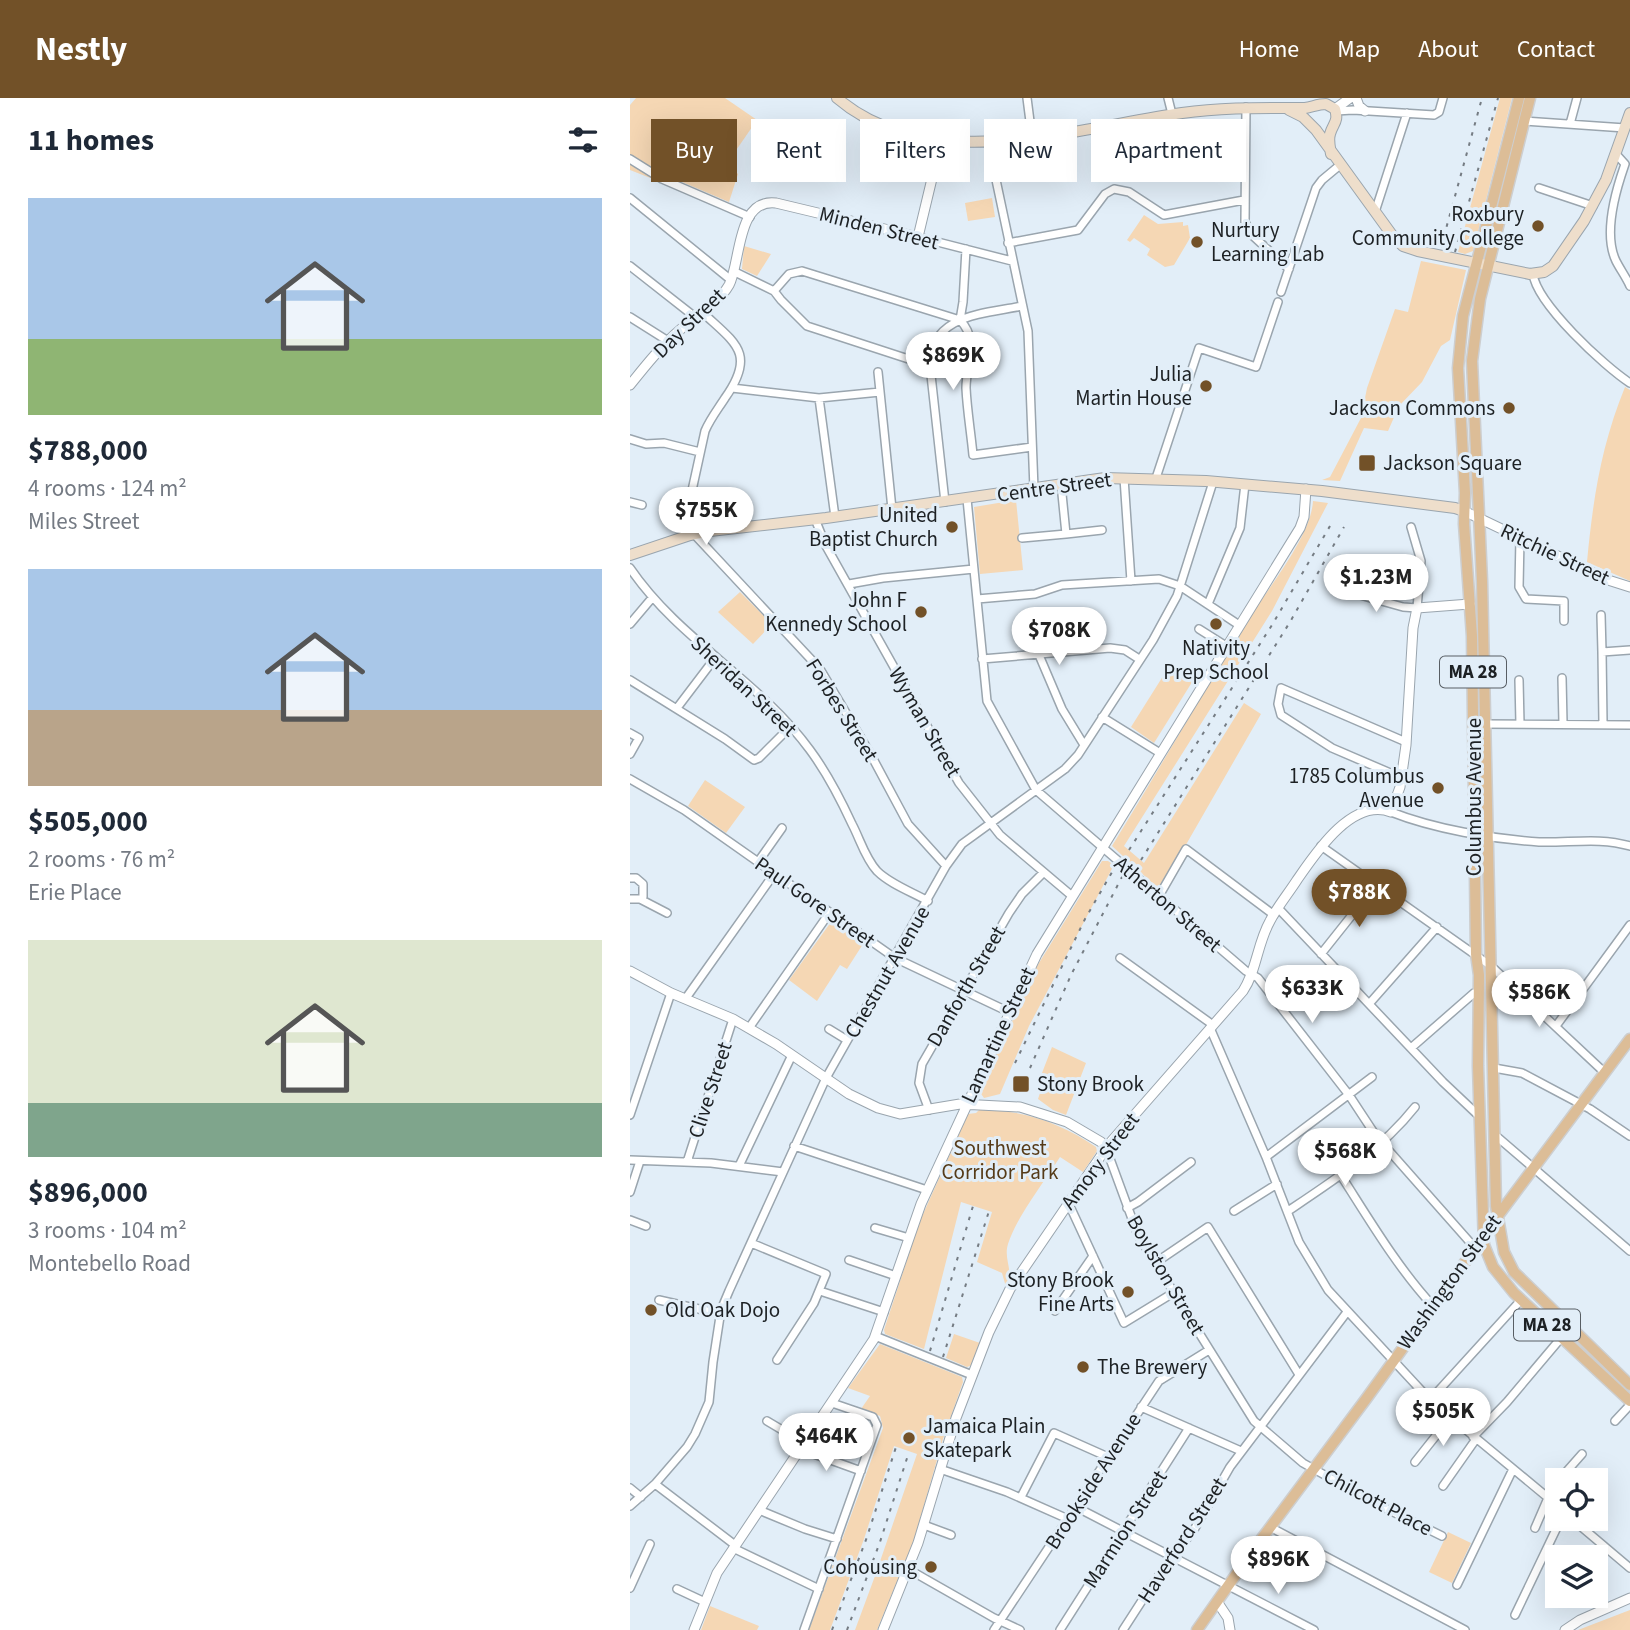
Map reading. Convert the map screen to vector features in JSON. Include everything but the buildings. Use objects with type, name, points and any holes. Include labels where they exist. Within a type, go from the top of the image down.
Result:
[{"type":"main road","points":[[837,98],[857,113],[871,119]]},
{"type":"main road","name":"Columbus Avenue","points":[[1519,98],[1463,316],[1458,352],[1475,762],[1478,1066],[1484,1235],[1489,1260],[1521,1300],[1630,1403]]},
{"type":"main road","name":"Columbus Avenue","points":[[1530,98],[1477,315],[1472,361],[1480,519],[1497,1216],[1505,1254],[1514,1272],[1630,1385]]},
{"type":"main road","points":[[1077,130],[1172,114],[1321,103],[1336,110],[1336,123],[1329,138],[1331,154]]},
{"type":"main road","points":[[1321,103],[1309,116],[1313,127],[1394,238],[1406,247],[1489,267],[1533,274],[1545,272],[1553,266],[1593,206],[1616,154],[1630,113]]},
{"type":"main road","points":[[1279,107],[1298,114],[1313,127],[1324,132],[1332,130]]},
{"type":"main road","name":"Centre Street","points":[[630,555],[690,536],[1061,484],[1124,478],[1306,489],[1455,508],[1464,512]]},
{"type":"main road","name":"Washington Street","points":[[1197,1630],[1497,1216],[1630,1039]]},
{"type":"street","points":[[1027,98],[1030,119]]},
{"type":"street","points":[[1168,98],[1172,114]]},
{"type":"street","points":[[1336,110],[1350,98]]},
{"type":"street","points":[[1356,98],[1365,111]]},
{"type":"street","points":[[1336,110],[1438,114],[1443,98]]},
{"type":"street","points":[[1570,124],[1577,98]]},
{"type":"street","points":[[1246,107],[1245,222],[1251,233],[1289,269]]},
{"type":"street","points":[[1375,212],[1408,113]]},
{"type":"street","points":[[1524,121],[1625,128]]},
{"type":"street","points":[[1616,154],[1625,163],[1611,205],[1611,227],[1614,254],[1627,271],[1630,286]]},
{"type":"street","points":[[630,159],[662,179],[750,217]]},
{"type":"street","points":[[1281,292],[1316,188],[1340,165]]},
{"type":"street","points":[[918,237],[931,182]]},
{"type":"street","points":[[996,182],[1028,331],[1034,489]]},
{"type":"street","points":[[1539,188],[1593,206]]},
{"type":"street","points":[[1008,243],[1078,230],[1105,194],[1114,189],[1129,192],[1164,215],[1244,200]]},
{"type":"street","points":[[630,198],[733,276],[774,290],[780,300],[807,326],[930,366]]},
{"type":"street","name":"Minden Street","points":[[750,217],[762,206],[772,202],[1012,261]]},
{"type":"street","name":"Day Street","points":[[631,383],[668,341],[722,295],[733,276],[740,235],[750,217]]},
{"type":"street","points":[[960,320],[966,249]]},
{"type":"street","points":[[630,266],[731,340],[739,351],[741,371],[708,424],[684,527],[690,536]]},
{"type":"street","points":[[774,290],[789,274],[802,271],[960,320],[968,331],[972,349],[966,390],[973,455],[1032,447]]},
{"type":"street","points":[[1533,274],[1539,293],[1600,359],[1630,383]]},
{"type":"street","points":[[1156,478],[1199,348],[1256,367],[1278,302]]},
{"type":"street","points":[[945,502],[930,366],[937,338],[949,325],[960,320],[1022,306]]},
{"type":"street","points":[[630,317],[668,341]]},
{"type":"street","points":[[878,372],[892,509]]},
{"type":"street","points":[[732,388],[819,398],[880,392]]},
{"type":"street","points":[[819,398],[835,517]]},
{"type":"street","points":[[630,439],[646,444],[664,443],[701,452]]},
{"type":"street","points":[[1124,478],[1131,580]]},
{"type":"street","name":"Chestnut Avenue","points":[[630,1506],[655,1484],[687,1447],[708,1408],[721,1314],[751,1243],[826,1079],[946,866],[960,846],[1070,765],[1084,745],[1153,640],[1180,586],[1213,482]]},
{"type":"street","points":[[1061,484],[1066,534]]},
{"type":"street","points":[[1209,604],[1240,528],[1245,484]]},
{"type":"street","name":"Lamartine Street","points":[[694,1630],[716,1573],[875,1336],[927,1190],[1037,954],[1302,525],[1306,489]]},
{"type":"street","points":[[967,499],[987,701],[1036,790]]},
{"type":"street","points":[[630,502],[642,505]]},
{"type":"street","name":"Centre Street","points":[[1464,512],[1480,519]]},
{"type":"street","name":"Wyman Street","points":[[815,519],[826,545],[959,783],[990,824],[1072,896]]},
{"type":"street","name":"Ritchie Street","points":[[1480,519],[1608,580],[1630,587]]},
{"type":"street","points":[[1411,527],[1421,561],[1410,658],[1402,778],[1391,812],[1488,835],[1551,842],[1596,840],[1630,846]]},
{"type":"street","points":[[1022,538],[1102,530]]},
{"type":"street","name":"Forbes Street","points":[[690,536],[820,669],[908,824],[946,866]]},
{"type":"street","points":[[1520,538],[1521,594],[1526,599],[1563,601],[1564,621]]},
{"type":"street","name":"Sheridan Street","points":[[630,568],[652,598],[715,658],[747,684],[807,746],[826,774],[874,867],[886,878],[928,901]]},
{"type":"street","points":[[849,584],[974,569]]},
{"type":"street","points":[[977,599],[1035,594],[1062,585],[1159,579],[1180,586],[1239,625]]},
{"type":"street","points":[[1342,590],[1403,607],[1470,604]]},
{"type":"street","points":[[630,624],[652,598]]},
{"type":"street","points":[[1601,615],[1602,723]]},
{"type":"street","points":[[1199,629],[1226,646]]},
{"type":"street","points":[[982,659],[1118,648],[1139,659]]},
{"type":"street","points":[[1602,652],[1630,650]]},
{"type":"street","points":[[1039,655],[1062,709],[1084,745]]},
{"type":"street","points":[[677,708],[715,658]]},
{"type":"street","points":[[1562,678],[1563,723]]},
{"type":"street","points":[[630,680],[754,760],[790,727]]},
{"type":"street","points":[[1519,680],[1520,724]]},
{"type":"street","points":[[1402,778],[1332,748],[1281,715],[1278,704],[1281,688],[1406,742]]},
{"type":"street","points":[[1102,717],[1160,753]]},
{"type":"street","points":[[1484,724],[1630,725]]},
{"type":"street","points":[[630,733],[639,738],[630,754]]},
{"type":"street","name":"Paul Gore Street","points":[[630,779],[688,813],[895,958],[1009,1012]]},
{"type":"street","name":"Atherton Street","points":[[1036,790],[1253,974],[1349,1096],[1381,1142],[1475,1248]]},
{"type":"street","name":"Amory Street","points":[[883,1630],[924,1525],[972,1375],[1010,1289],[1106,1148],[1238,999],[1253,974],[1261,942],[1276,911],[1321,846],[1350,819],[1379,810],[1391,812]]},
{"type":"street","points":[[758,862],[782,828]]},
{"type":"street","points":[[1321,846],[1476,954],[1604,1072]]},
{"type":"street","points":[[1159,896],[1186,849],[1276,911],[1481,1118]]},
{"type":"street","name":"Danforth Street","points":[[929,1110],[920,1087],[920,1071],[1009,913],[1022,894],[1043,873]]},
{"type":"street","points":[[686,998],[774,874]]},
{"type":"street","points":[[630,878],[636,878],[643,884],[643,897],[640,899]]},
{"type":"street","points":[[1321,954],[1360,905],[1379,887]]},
{"type":"street","points":[[630,899],[640,899],[667,913]]},
{"type":"street","points":[[748,1028],[830,912]]},
{"type":"street","points":[[1556,1026],[1630,925]]},
{"type":"street","points":[[1369,1004],[1437,927]]},
{"type":"street","points":[[1120,958],[1212,1027],[1299,1242],[1346,1312],[1430,1401],[1545,1495]]},
{"type":"street","points":[[630,971],[671,993],[733,1018],[866,1104],[905,1114],[966,1104],[1015,1106],[1037,1111],[1077,1127],[1106,1148]]},
{"type":"street","points":[[630,1115],[671,993]]},
{"type":"street","points":[[1411,1048],[1474,993],[1479,993]]},
{"type":"street","name":"Clive Street","points":[[687,1162],[733,1018]]},
{"type":"street","points":[[829,1029],[847,1041]]},
{"type":"street","points":[[739,1166],[792,1055]]},
{"type":"street","points":[[1494,1068],[1522,1073],[1581,1104],[1630,1136]]},
{"type":"street","points":[[1266,1157],[1372,1077]]},
{"type":"street","points":[[1288,1211],[1381,1142],[1399,1127],[1415,1107]]},
{"type":"street","points":[[1495,1135],[1630,1251]]},
{"type":"street","points":[[794,1146],[927,1190]]},
{"type":"street","name":"Boylston Street","points":[[1106,1148],[1138,1236],[1233,1390],[1261,1427],[1293,1455],[1314,1468]]},
{"type":"street","points":[[630,1160],[739,1166],[783,1172]]},
{"type":"street","points":[[630,1192],[640,1161]]},
{"type":"street","points":[[1127,1208],[1191,1162]]},
{"type":"street","points":[[1340,1174],[1418,1290],[1433,1306]]},
{"type":"street","points":[[1234,1211],[1276,1184]]},
{"type":"street","points":[[1068,1202],[1124,1323],[1173,1293]]},
{"type":"street","points":[[630,1220],[646,1226]]},
{"type":"street","points":[[1155,1263],[1208,1227],[1298,1373]]},
{"type":"street","points":[[875,1228],[909,1237]]},
{"type":"street","points":[[751,1243],[826,1274],[814,1303],[777,1360]]},
{"type":"street","points":[[1055,1311],[1093,1256]]},
{"type":"street","points":[[849,1260],[895,1276]]},
{"type":"street","points":[[820,1291],[884,1312]]},
{"type":"street","points":[[659,1300],[721,1314]]},
{"type":"street","points":[[1430,1401],[1521,1300]]},
{"type":"street","name":"Haverford Street","points":[[1122,1630],[1195,1528],[1241,1451],[1346,1312]]},
{"type":"street","points":[[875,1336],[972,1375]]},
{"type":"street","points":[[1443,1486],[1475,1438],[1561,1338]]},
{"type":"street","name":"Brookside Avenue","points":[[995,1630],[1141,1407],[1164,1377],[1209,1350]]},
{"type":"street","points":[[804,1630],[876,1431],[877,1421],[871,1416],[832,1402]]},
{"type":"street","points":[[1615,1421],[1630,1403]]},
{"type":"street","points":[[1141,1407],[1241,1451]]},
{"type":"street","points":[[1415,1462],[1450,1418]]},
{"type":"street","points":[[767,1421],[802,1446],[861,1471]]},
{"type":"street","name":"Marmion Street","points":[[1060,1630],[1189,1428]]},
{"type":"street","points":[[1021,1497],[1054,1433],[1108,1457]]},
{"type":"street","points":[[1570,1468],[1582,1454]]},
{"type":"street","name":"Chilcott Place","points":[[1314,1468],[1442,1536]]},
{"type":"street","points":[[940,1469],[1021,1497],[1068,1519]]},
{"type":"street","points":[[1457,1585],[1513,1469]]},
{"type":"street","points":[[655,1484],[734,1547],[819,1589]]},
{"type":"street","points":[[630,1488],[641,1497]]},
{"type":"street","points":[[1535,1528],[1545,1502]]},
{"type":"street","points":[[1076,1507],[1314,1630]]},
{"type":"street","points":[[759,1510],[837,1539]]},
{"type":"street","points":[[924,1525],[951,1535]]},
{"type":"street","points":[[1270,1527],[1465,1630]]},
{"type":"street","points":[[1515,1615],[1555,1531]]},
{"type":"street","points":[[1586,1531],[1630,1568]]},
{"type":"street","points":[[630,1588],[650,1544]]},
{"type":"street","points":[[908,1569],[1020,1630]]},
{"type":"street","points":[[677,1589],[705,1602]]},
{"type":"street","points":[[1565,1630],[1580,1620],[1630,1598]]},
{"type":"street","points":[[1217,1603],[1228,1618],[1230,1630]]},
{"type":"green space","points":[[636,98],[725,98],[756,119],[751,119],[751,129],[737,149],[737,119],[651,119],[651,178],[630,170],[630,105]]},
{"type":"green space","points":[[1500,98],[1512,98],[1473,251],[1465,254],[1458,252]]},
{"type":"green space","points":[[682,182],[735,182],[729,202]]},
{"type":"green space","points":[[992,198],[995,217],[968,221],[965,203]]},
{"type":"green space","points":[[1144,215],[1158,224],[1183,222],[1183,226],[1188,225],[1190,238],[1174,265],[1165,267],[1147,255],[1150,249],[1134,238],[1130,242],[1127,240]]},
{"type":"green space","points":[[744,246],[771,254],[757,276],[742,269]]},
{"type":"green space","points":[[1421,261],[1466,270],[1450,340],[1441,346],[1422,382],[1399,406],[1388,431],[1364,428],[1340,481],[1322,480],[1330,477],[1361,418],[1367,388],[1395,309],[1408,312]]},
{"type":"green space","points":[[1625,387],[1630,390],[1630,581],[1587,562],[1599,473]]},
{"type":"green space","points":[[1016,500],[1023,570],[980,574],[974,507]]},
{"type":"green space","points":[[1313,501],[1328,503],[1272,611],[1124,846],[1144,863],[1244,703],[1261,714],[1160,890],[1112,846],[1244,626],[1296,548],[1310,516]]},
{"type":"green space","points":[[740,592],[772,624],[753,644],[718,612]]},
{"type":"green space","points":[[1170,665],[1194,679],[1154,743],[1131,727]]},
{"type":"green space","points":[[705,780],[745,807],[726,833],[688,806]]},
{"type":"green space","name":"Southwest Corridor Park","points":[[1102,861],[1114,865],[1029,1026],[1000,1094],[984,1098],[979,1091],[1034,971]]},
{"type":"green space","points":[[831,922],[863,944],[847,969],[840,965],[817,1001],[789,980]]},
{"type":"green space","points":[[1052,1047],[1086,1063],[1066,1115],[1053,1110],[1038,1099],[1046,1075],[1042,1073]]},
{"type":"green space","name":"Southwest Corridor Park","points":[[979,1110],[1010,1112],[1055,1124],[1083,1138],[1096,1147],[1097,1151],[1083,1172],[1060,1157],[1031,1200],[1008,1244],[1009,1276],[1006,1287],[1002,1273],[977,1262],[992,1212],[961,1202],[924,1349],[885,1334],[884,1330],[919,1223],[968,1114]]},
{"type":"green space","points":[[954,1334],[980,1343],[972,1365],[967,1367],[946,1358]]},
{"type":"green space","points":[[880,1344],[962,1377],[963,1382],[943,1439],[914,1540],[877,1630],[855,1630],[917,1454],[894,1446],[864,1539],[830,1630],[809,1630],[883,1428],[880,1416],[861,1409],[870,1396],[848,1388]]},
{"type":"green space","points":[[1448,1532],[1471,1543],[1452,1583],[1429,1572]]},
{"type":"green space","points":[[710,1606],[759,1626],[757,1630],[701,1630]]},
{"type":"green space","points":[[1630,1610],[1630,1630],[1578,1630]]},
{"type":"railway","points":[[1441,247],[1482,98]]},
{"type":"railway","points":[[1455,252],[1498,98]]},
{"type":"railway","points":[[1129,850],[1272,625],[1330,526]]},
{"type":"railway","points":[[1141,860],[1290,622],[1344,527]]},
{"type":"railway","points":[[1015,1063],[1085,919],[1115,867]]},
{"type":"railway","points":[[1030,1068],[1071,975],[1123,875]]},
{"type":"railway","points":[[930,1351],[973,1206]]},
{"type":"railway","points":[[943,1357],[989,1211]]},
{"type":"railway","points":[[832,1630],[867,1537],[896,1447]]},
{"type":"railway","points":[[847,1630],[880,1542],[909,1452]]},
{"type":"place","name":"Roxbury Community College","points":[[1538,226]]},
{"type":"place","name":"Nurtury Learning Lab","points":[[1197,242]]},
{"type":"place","name":"Julia Martin House","points":[[1206,386]]},
{"type":"place","name":"Jackson Commons","points":[[1509,408]]},
{"type":"place","name":"Jackson Square","points":[[1367,463]]},
{"type":"place","name":"United Baptist Church","points":[[952,527]]},
{"type":"place","name":"John F Kennedy School","points":[[921,612]]},
{"type":"place","name":"Nativity Prep School","points":[[1216,624]]},
{"type":"place","name":"1785 Columbus Avenue","points":[[1438,788]]},
{"type":"place","name":"Stony Brook","points":[[1021,1084]]},
{"type":"place","name":"Stony Brook Fine Arts","points":[[1128,1292]]},
{"type":"place","name":"Old Oak Dojo","points":[[651,1310]]},
{"type":"place","name":"The Brewery","points":[[1083,1367]]},
{"type":"place","name":"Jamaica Plain Skatepark","points":[[909,1438]]},
{"type":"place","name":"Cohousing","points":[[931,1567]]}]
